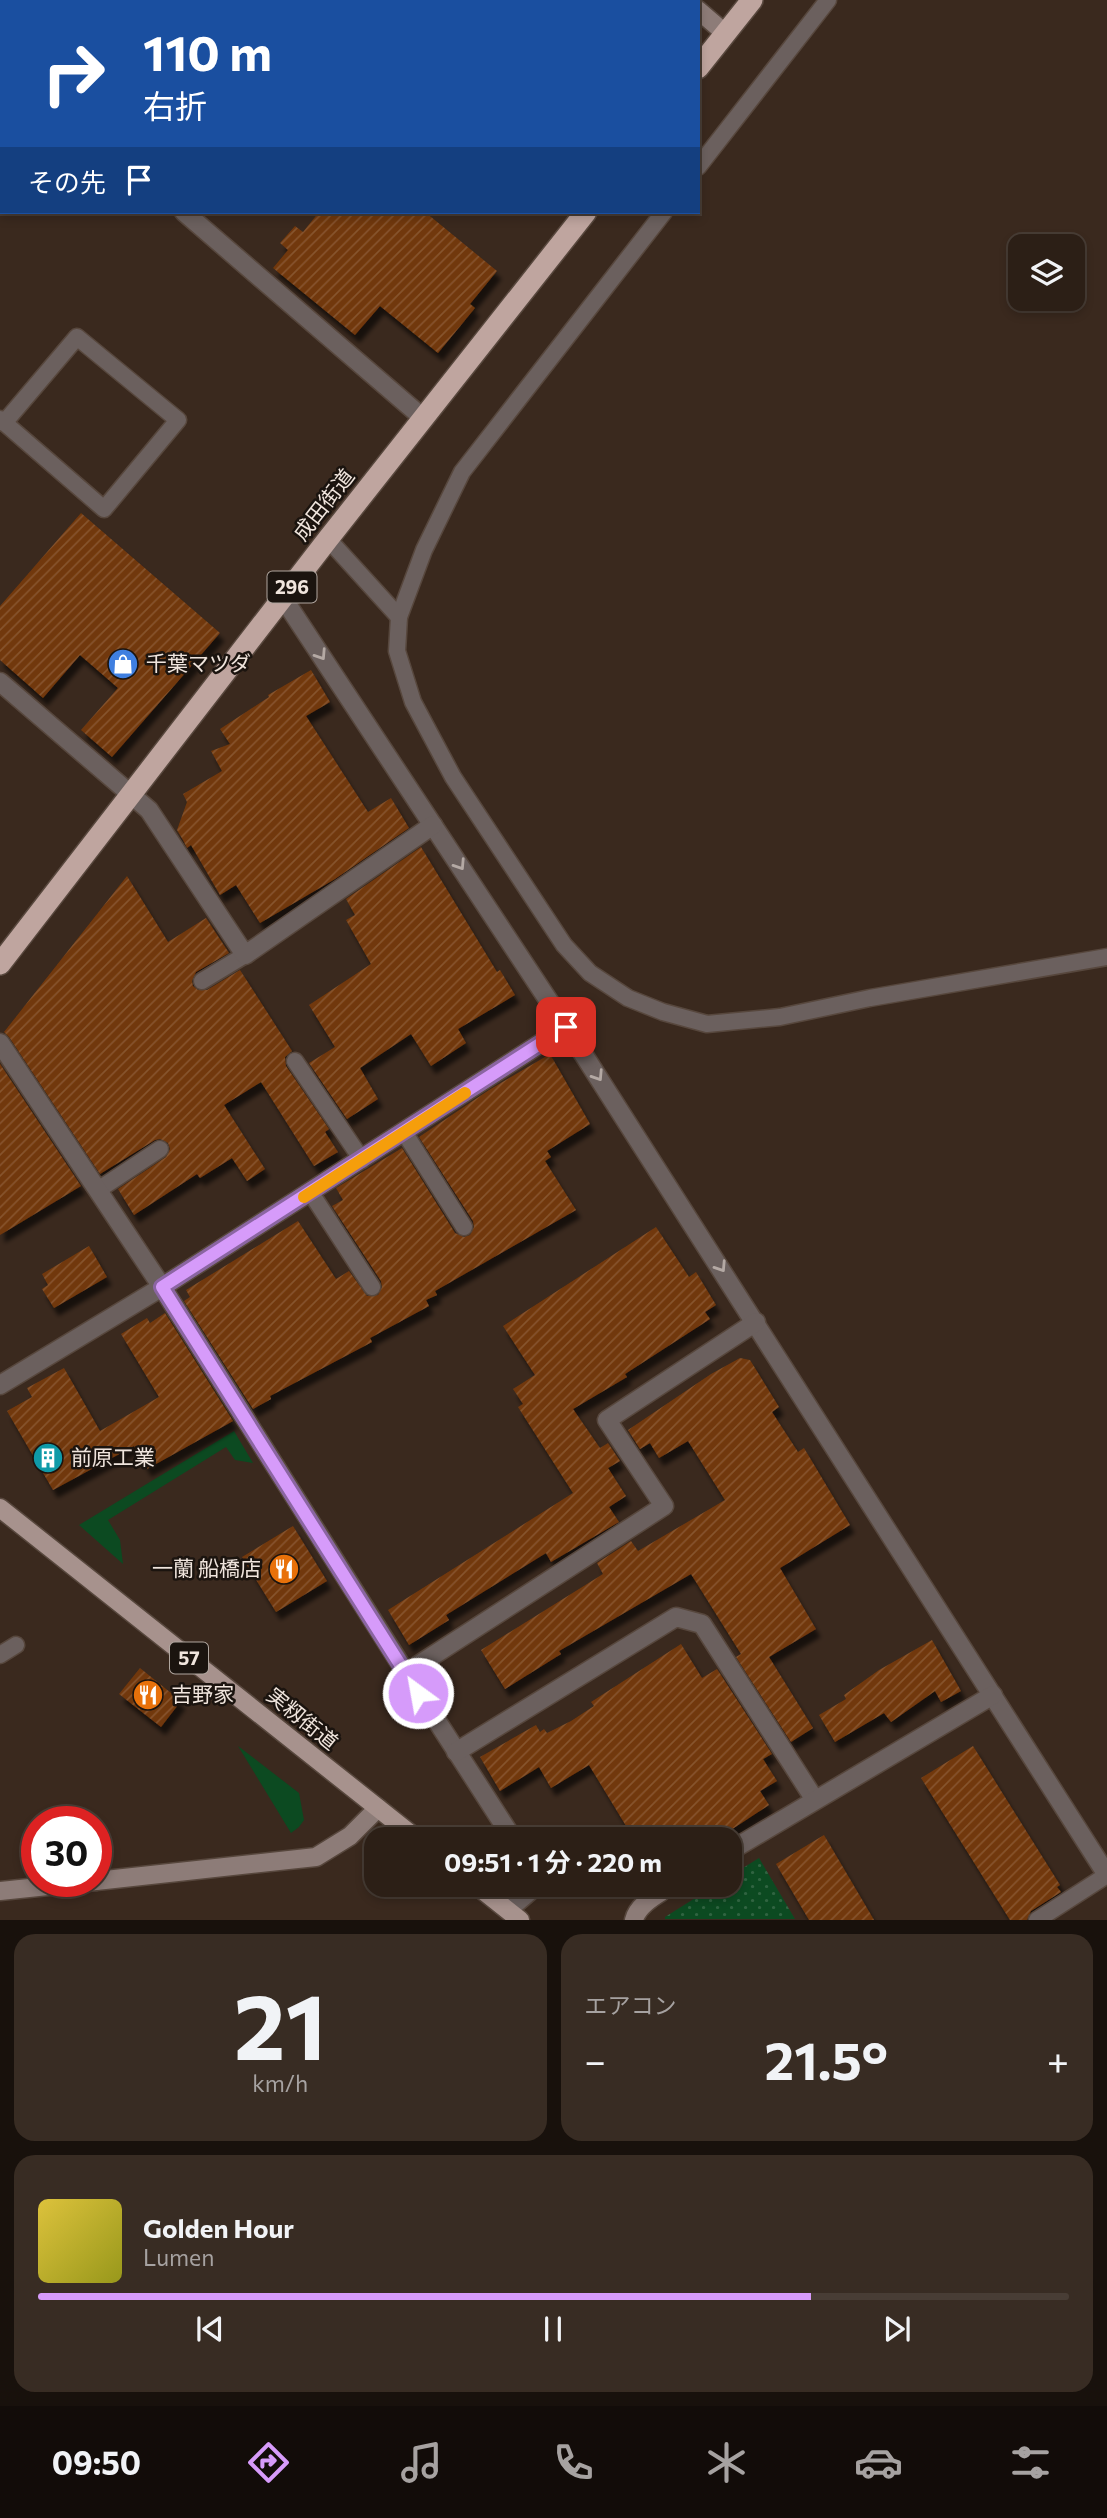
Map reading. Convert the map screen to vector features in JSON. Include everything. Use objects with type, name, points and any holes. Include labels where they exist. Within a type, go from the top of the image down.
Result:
[{"type":"highway","points":[[700,66],[752,0]]},
{"type":"highway","name":"成田街道","points":[[0,964],[328,539],[584,214]]},
{"type":"main road","name":"実籾街道","points":[[0,1508],[402,1827]]},
{"type":"main road","points":[[491,1897],[514,1915]]},
{"type":"street","points":[[700,12],[726,34]]},
{"type":"street","points":[[196,215],[423,418]]},
{"type":"street","points":[[283,598],[566,1027],[1107,1875]]},
{"type":"street","points":[[0,682],[149,810],[245,955],[433,825]]},
{"type":"street","points":[[0,1385],[311,1193],[566,1027]]},
{"type":"street","points":[[0,1043],[162,1287],[505,1827]]},
{"type":"street","points":[[406,1673],[664,1506],[607,1420],[756,1322]]},
{"type":"street","points":[[456,1752],[676,1617],[702,1624],[815,1800]]},
{"type":"street","points":[[742,1844],[993,1695]]},
{"type":"street","points":[[112,1879],[316,1857],[350,1836],[378,1808]]},
{"type":"street","points":[[0,1891],[21,1889]]},
{"type":"street","points":[[514,1915],[525,1897]]},
{"type":"street","points":[[634,1920],[635,1914],[652,1897]]},
{"type":"lane","points":[[700,164],[828,0]]},
{"type":"lane","points":[[662,214],[462,471],[424,550],[399,617],[397,651],[413,702],[453,777],[564,945],[590,973],[628,998],[663,1012],[707,1024],[780,1017],[870,998],[1107,957]]},
{"type":"lane","points":[[77,337],[178,420],[104,509],[2,421],[77,337]]},
{"type":"lane","points":[[328,539],[399,617]]},
{"type":"lane","points":[[202,981],[245,955]]},
{"type":"lane","points":[[295,1061],[362,1160]]},
{"type":"lane","points":[[404,1132],[464,1227]]},
{"type":"lane","points":[[97,1190],[160,1149]]},
{"type":"lane","points":[[311,1193],[372,1287]]},
{"type":"lane","points":[[0,1655],[16,1645]]},
{"type":"lane","points":[[1037,1920],[1107,1875]]},
{"type":"green space","points":[[234,1431],[253,1463],[235,1460],[226,1447],[108,1520],[120,1540],[123,1564],[79,1525]]},
{"type":"green space","points":[[238,1746],[299,1793],[304,1820],[291,1833]]},
{"type":"green space","points":[[759,1858],[795,1919],[665,1919],[697,1897],[742,1897],[742,1869]]},
{"type":"building","points":[[317,214],[427,214],[497,271],[470,304],[475,308],[438,353],[380,306],[355,335],[273,268],[288,250],[280,243],[295,226],[303,232]]},
{"type":"building","points":[[81,513],[220,633],[112,757],[81,730],[118,688],[80,655],[43,698],[0,660],[0,606]]},
{"type":"building","points":[[311,670],[330,702],[306,716],[368,812],[391,798],[409,828],[335,879],[260,923],[236,885],[220,895],[191,845],[187,848],[177,830],[187,802],[183,794],[222,771],[211,751],[230,744],[220,729],[269,697],[268,695]]},
{"type":"building","points":[[421,847],[497,972],[500,970],[515,995],[458,1029],[466,1043],[431,1066],[411,1034],[360,1068],[378,1099],[347,1119],[309,1063],[335,1047],[309,1005],[371,964],[346,920],[355,915],[346,899]]},
{"type":"building","points":[[127,876],[168,942],[206,918],[229,953],[196,972],[193,986],[198,990],[207,990],[240,970],[292,1051],[285,1057],[286,1066],[329,1129],[325,1132],[338,1152],[314,1166],[261,1082],[224,1105],[265,1169],[247,1181],[232,1158],[200,1178],[197,1174],[134,1215],[118,1189],[166,1157],[170,1149],[168,1143],[155,1140],[100,1174],[4,1032]]},
{"type":"building","points":[[550,1054],[590,1124],[547,1151],[551,1157],[545,1161],[576,1210],[435,1291],[437,1295],[426,1300],[429,1306],[370,1338],[372,1342],[270,1396],[271,1399],[253,1409],[184,1301],[190,1297],[186,1290],[298,1221],[336,1279],[349,1271],[367,1296],[378,1295],[382,1287],[381,1281],[332,1206],[343,1200],[336,1188],[402,1148],[455,1233],[464,1237],[470,1235],[474,1227],[473,1221],[419,1137],[489,1090]]},
{"type":"building","points":[[0,1064],[81,1186],[0,1235]]},
{"type":"building","points":[[656,1227],[689,1277],[696,1272],[716,1305],[705,1312],[710,1319],[625,1374],[627,1377],[573,1409],[600,1448],[608,1443],[620,1461],[608,1468],[626,1496],[609,1507],[619,1522],[551,1562],[546,1553],[446,1615],[449,1620],[409,1645],[388,1610],[573,1493],[518,1407],[523,1404],[513,1389],[535,1375],[503,1326]]},
{"type":"building","points":[[89,1246],[107,1277],[54,1308],[42,1289],[48,1285],[42,1274]]},
{"type":"building","points":[[165,1313],[233,1421],[147,1469],[134,1446],[53,1490],[7,1411],[32,1397],[27,1388],[64,1368],[100,1431],[159,1397],[121,1334],[147,1318],[150,1323]]},
{"type":"building","points":[[740,1358],[750,1360],[779,1407],[772,1412],[798,1452],[804,1448],[850,1525],[780,1568],[816,1629],[769,1657],[813,1728],[791,1742],[736,1657],[741,1654],[691,1574],[559,1651],[561,1654],[505,1689],[481,1650],[603,1574],[597,1563],[631,1541],[638,1551],[725,1500],[688,1441],[659,1458],[650,1443],[640,1449],[628,1430],[711,1374]]},
{"type":"building","name":"一蘭 船橋店","points":[[293,1526],[327,1581],[276,1612],[242,1557]]},
{"type":"building","points":[[932,1640],[961,1691],[941,1702],[935,1691],[891,1722],[884,1713],[835,1742],[819,1715],[846,1699],[844,1695],[879,1670]]},
{"type":"building","points":[[681,1644],[702,1678],[717,1669],[772,1754],[763,1759],[777,1781],[760,1791],[769,1805],[735,1827],[627,1827],[589,1765],[551,1788],[539,1767],[500,1791],[480,1757],[536,1725],[540,1732],[544,1729],[547,1733],[594,1706],[591,1702]]},
{"type":"building","points":[[140,1668],[181,1701],[161,1727],[119,1694]]},
{"type":"building","points":[[973,1746],[1060,1885],[1057,1887],[1061,1892],[1031,1911],[1027,1920],[1010,1920],[921,1778]]},
{"type":"building","points":[[824,1835],[874,1920],[809,1920],[776,1864]]},
{"type":"slow traffic","points":[[304,1197],[465,1093]]},
{"type":"place","name":"千葉マツダ","points":[[123,664]]},
{"type":"place","name":"前原工業","points":[[48,1458]]},
{"type":"place","name":"一蘭 船橋店","points":[[284,1569]]},
{"type":"place","name":"吉野家","points":[[148,1695]]},
{"type":"route","points":[[418,1693],[162,1287],[566,1027]]}]
